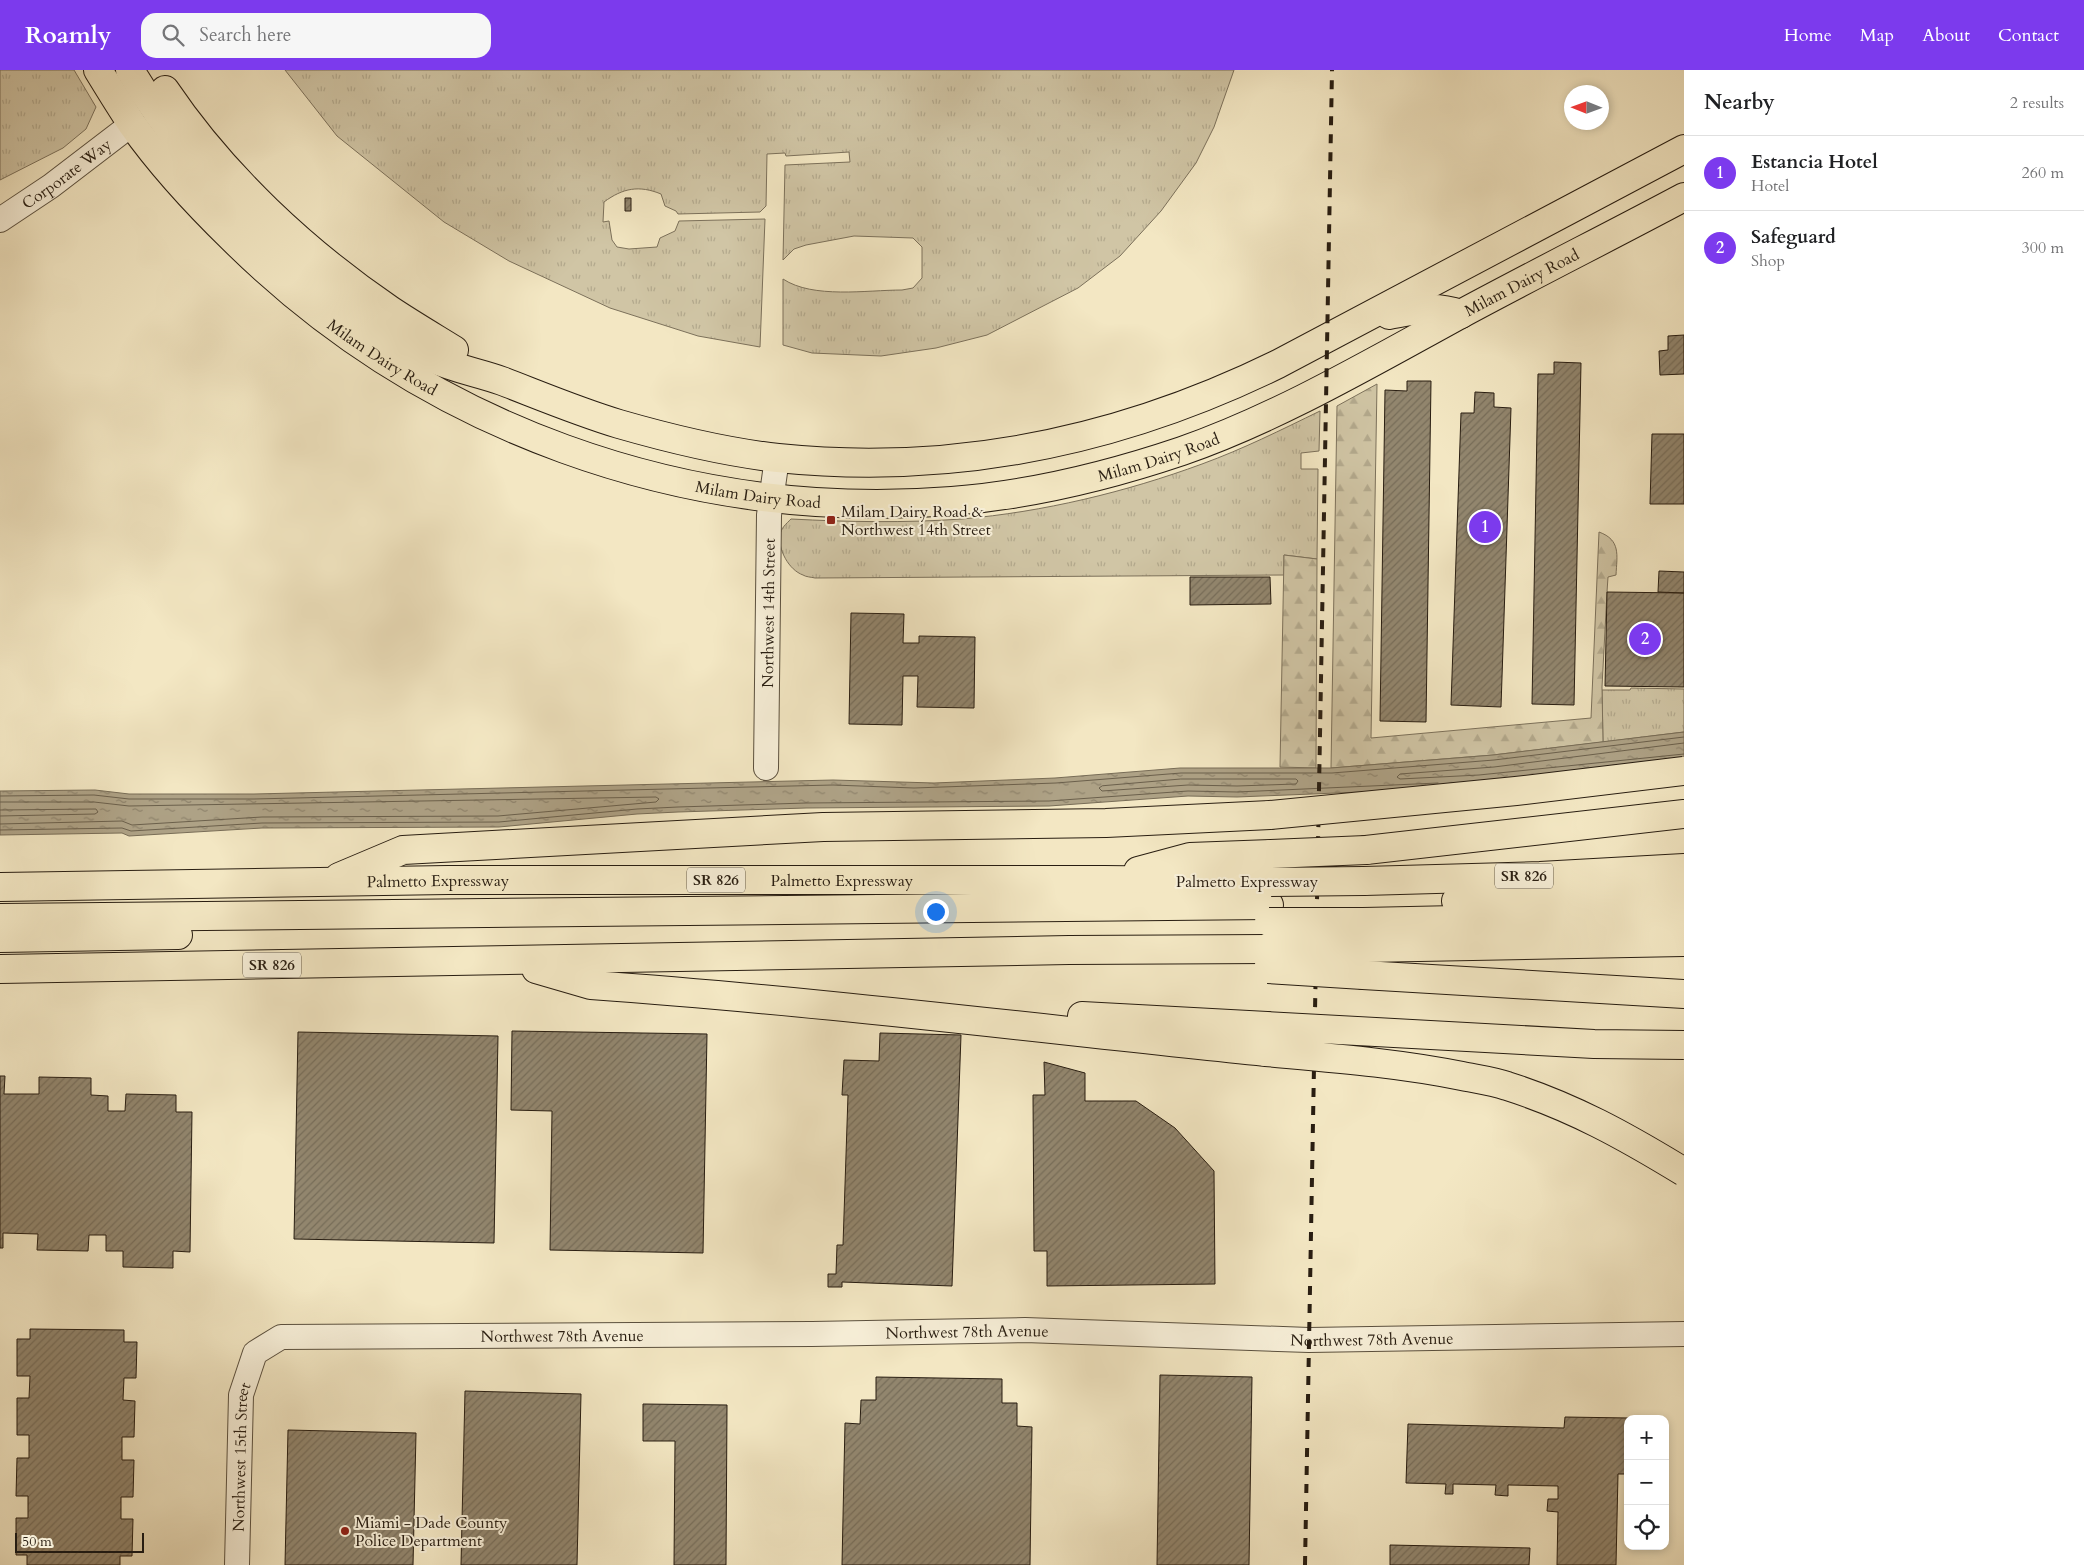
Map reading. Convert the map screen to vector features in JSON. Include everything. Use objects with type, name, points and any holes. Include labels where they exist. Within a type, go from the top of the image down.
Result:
[{"type":"main road","name":"Milam Dairy Road","points":[[98,70],[132,124],[188,192],[255,260],[326,320],[406,374],[491,419],[579,454],[637,473],[731,493],[833,504],[952,501],[1049,487],[1121,470],[1199,444],[1264,417],[1387,355],[1460,314],[1678,205]]},
{"type":"main road","name":"Milam Dairy Road","points":[[130,70],[154,108],[211,179],[260,230],[312,276],[380,327],[436,360],[502,381],[570,408],[625,426],[700,444],[777,458],[932,461],[995,454],[1077,439],[1163,413],[1221,391],[1366,318],[1684,149]]},
{"type":"main road","name":"Milam Dairy Road","points":[[151,70],[187,120],[241,184],[309,248],[390,310],[502,381]]},
{"type":"main road","points":[[132,124],[154,108]]},
{"type":"main road","points":[[1366,318],[1430,308],[1444,309],[1460,314]]},
{"type":"main road","points":[[326,883],[403,850],[823,827],[1106,823],[1270,815],[1516,791],[1684,771]]},
{"type":"main road","points":[[1105,880],[1190,857],[1366,850],[1684,814]]},
{"type":"main road","name":"Palmetto Expressway","points":[[1269,959],[1364,914],[1540,876],[1684,868]]},
{"type":"main road","name":"Palmetto Expressway","points":[[0,887],[488,880],[1105,880],[1364,914],[1684,942]]},
{"type":"main road","points":[[1364,914],[1544,899],[1684,891]]},
{"type":"main road","points":[[0,938],[1270,903]]},
{"type":"main road","points":[[0,918],[1270,903],[1364,914],[1684,915]]},
{"type":"main road","name":"SR 826","points":[[0,969],[508,962],[1069,950],[1226,950],[1269,959]]},
{"type":"main road","points":[[1269,959],[1363,975],[1684,994]]},
{"type":"main road","points":[[508,962],[592,985],[956,1018],[1084,1016],[1267,1039],[1362,1061],[1430,1070],[1505,1085],[1571,1109],[1631,1139],[1684,1172]]},
{"type":"main road","points":[[1267,1039],[1684,1045]]},
{"type":"street","name":"Corporate Way","points":[[0,220],[51,186],[132,124]]},
{"type":"street","name":"Northwest 14th Street","points":[[766,768],[769,515],[777,458]]},
{"type":"street","name":"Northwest 78th Avenue","points":[[255,1353],[281,1337],[812,1334],[1025,1330],[1309,1340],[1684,1334]]},
{"type":"street","name":"Northwest 15th Street","points":[[238,1565],[241,1395],[255,1353]]},
{"type":"green space","points":[[0,70],[74,70],[96,107],[86,129],[63,148],[0,180]]},
{"type":"green space","points":[[285,70],[1234,70],[1214,127],[1196,163],[1161,211],[1120,256],[1078,288],[987,335],[936,348],[881,356],[812,353],[783,345],[783,279],[809,289],[841,292],[902,290],[913,288],[922,278],[922,247],[913,238],[854,236],[794,249],[783,260],[785,165],[850,162],[849,152],[786,156],[785,153],[767,154],[766,206],[760,212],[678,214],[676,211],[665,206],[661,194],[645,189],[631,189],[604,202],[603,222],[609,221],[612,240],[617,247],[629,249],[657,247],[660,238],[675,231],[679,221],[765,219],[760,347],[698,336],[610,308],[509,261],[444,222],[337,136]]},
{"type":"green space","points":[[1377,384],[1371,738],[1591,718],[1599,532],[1611,539],[1617,555],[1616,575],[1608,577],[1602,687],[1603,742],[1493,755],[1331,768],[1337,406]]},
{"type":"green space","points":[[1320,411],[1319,451],[1301,453],[1301,469],[1318,469],[1317,559],[1284,555],[1284,575],[815,578],[804,576],[793,569],[781,547],[781,533],[784,526],[791,519],[876,522],[962,519],[1053,506],[1114,492],[1217,458]]},
{"type":"green space","points":[[1284,555],[1317,559],[1316,768],[1280,767]]},
{"type":"green space","points":[[1631,688],[1684,689],[1684,732],[1603,742],[1602,690],[1630,690]]},
{"type":"water","points":[[1684,732],[1684,765],[1480,787],[1237,797],[1188,796],[1049,806],[806,808],[678,812],[499,827],[262,828],[129,836],[122,833],[0,835],[0,791],[95,790],[129,794],[254,794],[833,780],[934,783],[1055,778],[1180,768],[1331,768],[1493,755]]},
{"type":"building","points":[[625,198],[631,198],[631,211],[625,211]]},
{"type":"building","points":[[1684,335],[1684,374],[1660,375],[1659,351],[1668,350],[1668,336]]},
{"type":"building","points":[[1554,362],[1581,363],[1574,705],[1532,704],[1538,374],[1554,374]]},
{"type":"building","points":[[1407,381],[1431,381],[1426,722],[1380,721],[1385,390],[1407,391]]},
{"type":"building","points":[[1475,392],[1494,393],[1494,407],[1511,408],[1501,707],[1451,705],[1461,413],[1474,413]]},
{"type":"building","points":[[1652,434],[1684,434],[1684,504],[1650,504]]},
{"type":"building","points":[[1659,571],[1684,572],[1684,593],[1658,592]]},
{"type":"building","points":[[1190,577],[1270,577],[1271,604],[1190,605]]},
{"type":"building","points":[[1607,592],[1684,593],[1684,687],[1605,686]]},
{"type":"building","points":[[851,613],[904,614],[903,643],[919,643],[919,636],[975,637],[974,708],[917,707],[918,676],[903,676],[902,725],[849,724]]},
{"type":"building","points":[[512,1031],[707,1034],[703,1253],[550,1250],[552,1111],[511,1110]]},
{"type":"building","points":[[298,1032],[498,1036],[494,1243],[294,1239]]},
{"type":"building","points":[[880,1033],[961,1035],[952,1286],[842,1282],[842,1287],[828,1287],[828,1274],[836,1274],[837,1245],[843,1245],[848,1095],[842,1095],[844,1060],[879,1061]]},
{"type":"building","points":[[1044,1062],[1085,1073],[1085,1101],[1136,1101],[1175,1128],[1214,1171],[1215,1284],[1047,1286],[1047,1251],[1034,1251],[1033,1095],[1045,1095]]},
{"type":"building","points":[[0,1076],[5,1076],[4,1094],[39,1094],[39,1077],[91,1078],[91,1095],[108,1096],[108,1111],[125,1111],[126,1094],[176,1095],[176,1112],[192,1112],[190,1252],[173,1251],[173,1268],[123,1267],[123,1251],[106,1251],[106,1235],[89,1235],[88,1251],[37,1250],[38,1234],[3,1233],[3,1248],[0,1248]]},
{"type":"building","points":[[30,1329],[124,1330],[124,1342],[137,1342],[136,1378],[124,1378],[123,1400],[135,1401],[134,1437],[122,1437],[122,1460],[134,1460],[133,1497],[121,1497],[121,1519],[133,1519],[132,1556],[120,1556],[120,1565],[27,1565],[27,1555],[16,1555],[16,1518],[28,1518],[28,1496],[16,1496],[17,1458],[29,1458],[29,1435],[17,1435],[17,1398],[29,1398],[30,1376],[17,1376],[17,1339],[30,1339]]},
{"type":"building","points":[[1160,1375],[1252,1377],[1249,1565],[1157,1565]]},
{"type":"building","points":[[876,1377],[1002,1379],[1002,1403],[1017,1403],[1017,1426],[1032,1427],[1030,1565],[842,1565],[845,1423],[860,1424],[861,1400],[876,1400]]},
{"type":"building","points":[[465,1391],[581,1394],[577,1565],[461,1565]]},
{"type":"building","points":[[643,1404],[727,1405],[726,1565],[674,1565],[675,1441],[643,1441]]},
{"type":"building","points":[[1565,1417],[1624,1418],[1624,1474],[1618,1474],[1616,1565],[1557,1565],[1558,1512],[1547,1511],[1548,1499],[1558,1499],[1558,1486],[1508,1485],[1508,1496],[1495,1495],[1496,1485],[1453,1484],[1453,1494],[1445,1494],[1446,1484],[1406,1483],[1408,1424],[1564,1428]]},
{"type":"building","points":[[288,1430],[416,1433],[413,1565],[285,1565]]},
{"type":"building","points":[[1390,1545],[1530,1548],[1529,1565],[1390,1565]]},
{"type":"railway","points":[[1305,1565],[1332,70]]},
{"type":"place","name":"Milam Dairy Road & Northwest 14th Street","points":[[831,520]]},
{"type":"place","name":"Estancia Hotel","points":[[1485,527]]},
{"type":"place","name":"Safeguard","points":[[1645,639]]},
{"type":"place","name":"Miami - Dade County Police Department","points":[[345,1531]]}]
